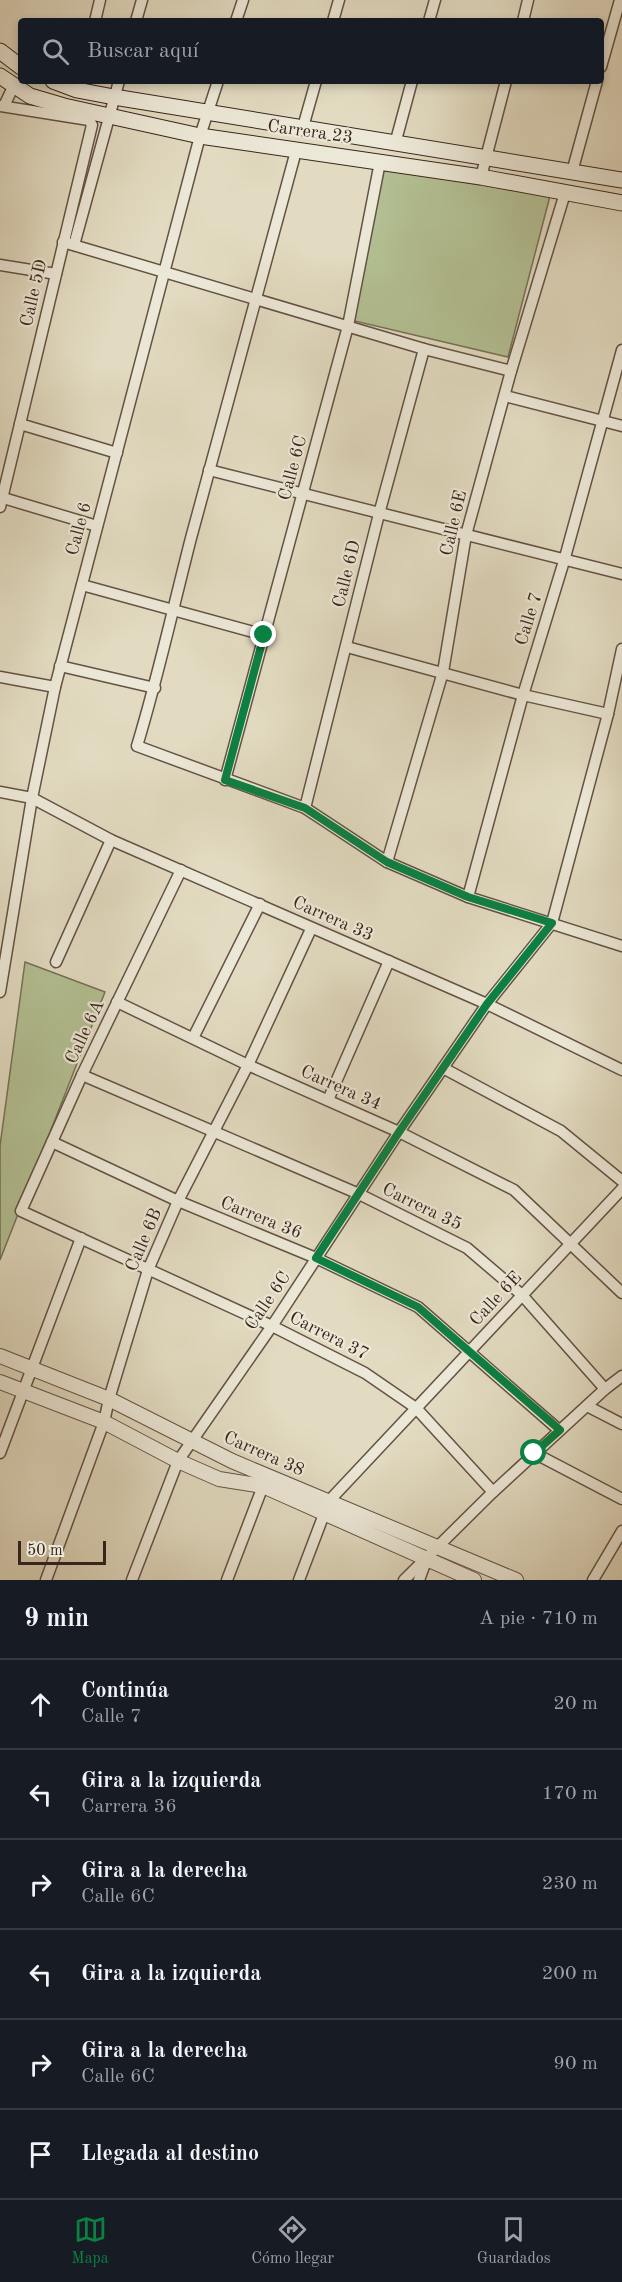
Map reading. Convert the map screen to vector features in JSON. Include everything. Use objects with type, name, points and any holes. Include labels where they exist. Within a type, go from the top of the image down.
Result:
[{"type":"main road","points":[[0,51],[18,65]]},
{"type":"main road","name":"Carrera 23","points":[[0,76],[30,96],[64,106],[200,136],[481,177],[622,203]]},
{"type":"main road","name":"Carrera 23","points":[[79,86],[114,97],[622,180]]},
{"type":"street","points":[[96,18],[100,0]]},
{"type":"street","points":[[137,18],[142,0]]},
{"type":"street","points":[[237,18],[243,0]]},
{"type":"street","points":[[334,18],[339,0]]},
{"type":"street","points":[[430,18],[435,0]]},
{"type":"street","points":[[524,18],[528,0]]},
{"type":"street","points":[[604,56],[620,0]]},
{"type":"street","points":[[117,84],[68,244],[424,349],[511,371]]},
{"type":"street","name":"Calle 6","points":[[0,992],[32,798],[60,666],[200,136],[217,84]]},
{"type":"street","points":[[303,127],[315,84]]},
{"type":"street","points":[[395,144],[411,84]]},
{"type":"street","points":[[481,177],[505,84]]},
{"type":"street","points":[[572,171],[596,84]]},
{"type":"street","points":[[2,106],[14,85]]},
{"type":"street","name":"Calle 5D","points":[[1,500],[56,274],[68,244],[91,122],[2,106]]},
{"type":"street","points":[[296,151],[172,610],[155,688],[137,746],[305,808],[387,862],[468,897],[622,946]]},
{"type":"street","name":"Calle 6C","points":[[225,780],[348,326],[380,162]]},
{"type":"street","name":"Calle 6E","points":[[387,862],[443,672],[466,536],[511,371],[565,193]]},
{"type":"street","points":[[0,265],[56,274]]},
{"type":"street","name":"Calle 6D","points":[[305,808],[379,514],[424,349]]},
{"type":"street","name":"Calle 7","points":[[468,897],[523,695],[604,421],[622,350]]},
{"type":"street","points":[[505,396],[622,426]]},
{"type":"street","points":[[20,424],[117,453]]},
{"type":"street","points":[[209,470],[304,492],[379,514],[622,574]]},
{"type":"street","points":[[1,500],[97,526]]},
{"type":"street","points":[[82,585],[264,635]]},
{"type":"street","points":[[346,647],[523,695],[608,714]]},
{"type":"street","points":[[552,923],[608,714],[622,649]]},
{"type":"street","points":[[60,666],[155,688]]},
{"type":"street","points":[[0,677],[55,687]]},
{"type":"street","points":[[0,792],[32,798]]},
{"type":"street","name":"Carrera 33","points":[[32,798],[111,840],[487,1004],[622,1070]]},
{"type":"street","points":[[56,962],[111,840]]},
{"type":"street","name":"Calle 6A","points":[[21,1211],[82,1076],[181,870]]},
{"type":"street","points":[[193,1038],[260,904]]},
{"type":"street","name":"Calle 6C","points":[[178,1461],[272,1326],[399,1132],[487,1004],[552,923]]},
{"type":"street","name":"Calle 6B","points":[[46,1580],[104,1422],[148,1270],[178,1202],[248,1065],[311,929]]},
{"type":"street","points":[[328,1100],[389,961]]},
{"type":"street","name":"Carrera 34","points":[[117,1002],[248,1065],[399,1132],[514,1190],[622,1293]]},
{"type":"street","points":[[444,1068],[561,1131],[622,1182]]},
{"type":"street","name":"Carrera 35","points":[[82,1076],[359,1194],[467,1248],[522,1295],[605,1389]]},
{"type":"street","name":"Carrera 36","points":[[52,1142],[178,1202],[316,1258],[418,1307],[560,1430]]},
{"type":"street","name":"Calle 6E","points":[[327,1507],[416,1408],[622,1189]]},
{"type":"street","name":"Carrera 37","points":[[21,1211],[272,1326],[365,1372],[416,1408],[493,1491]]},
{"type":"street","points":[[0,1453],[81,1238]]},
{"type":"street","name":"Carrera 38","points":[[0,1356],[109,1399],[474,1580]]},
{"type":"street","points":[[404,1580],[493,1491],[622,1376]]},
{"type":"street","name":"Carrera 38","points":[[0,1382],[104,1422],[178,1461],[219,1479],[263,1486],[327,1507],[438,1547],[516,1580]]},
{"type":"street","points":[[586,1406],[622,1425]]},
{"type":"street","points":[[534,1453],[622,1499]]},
{"type":"street","points":[[132,1580],[178,1461]]},
{"type":"street","points":[[227,1580],[263,1486]]},
{"type":"street","points":[[299,1580],[327,1507]]},
{"type":"street","points":[[593,1580],[622,1531]]},
{"type":"street","points":[[419,1580],[427,1558]]},
{"type":"green space","points":[[382,169],[550,196],[508,357],[346,319]]},
{"type":"green space","points":[[25,962],[105,992],[0,1260],[0,1146]]},
{"type":"route","points":[[264,635],[225,780],[305,808],[387,862],[468,897],[552,923],[487,1004],[316,1258],[418,1307],[560,1430],[534,1453]]}]
